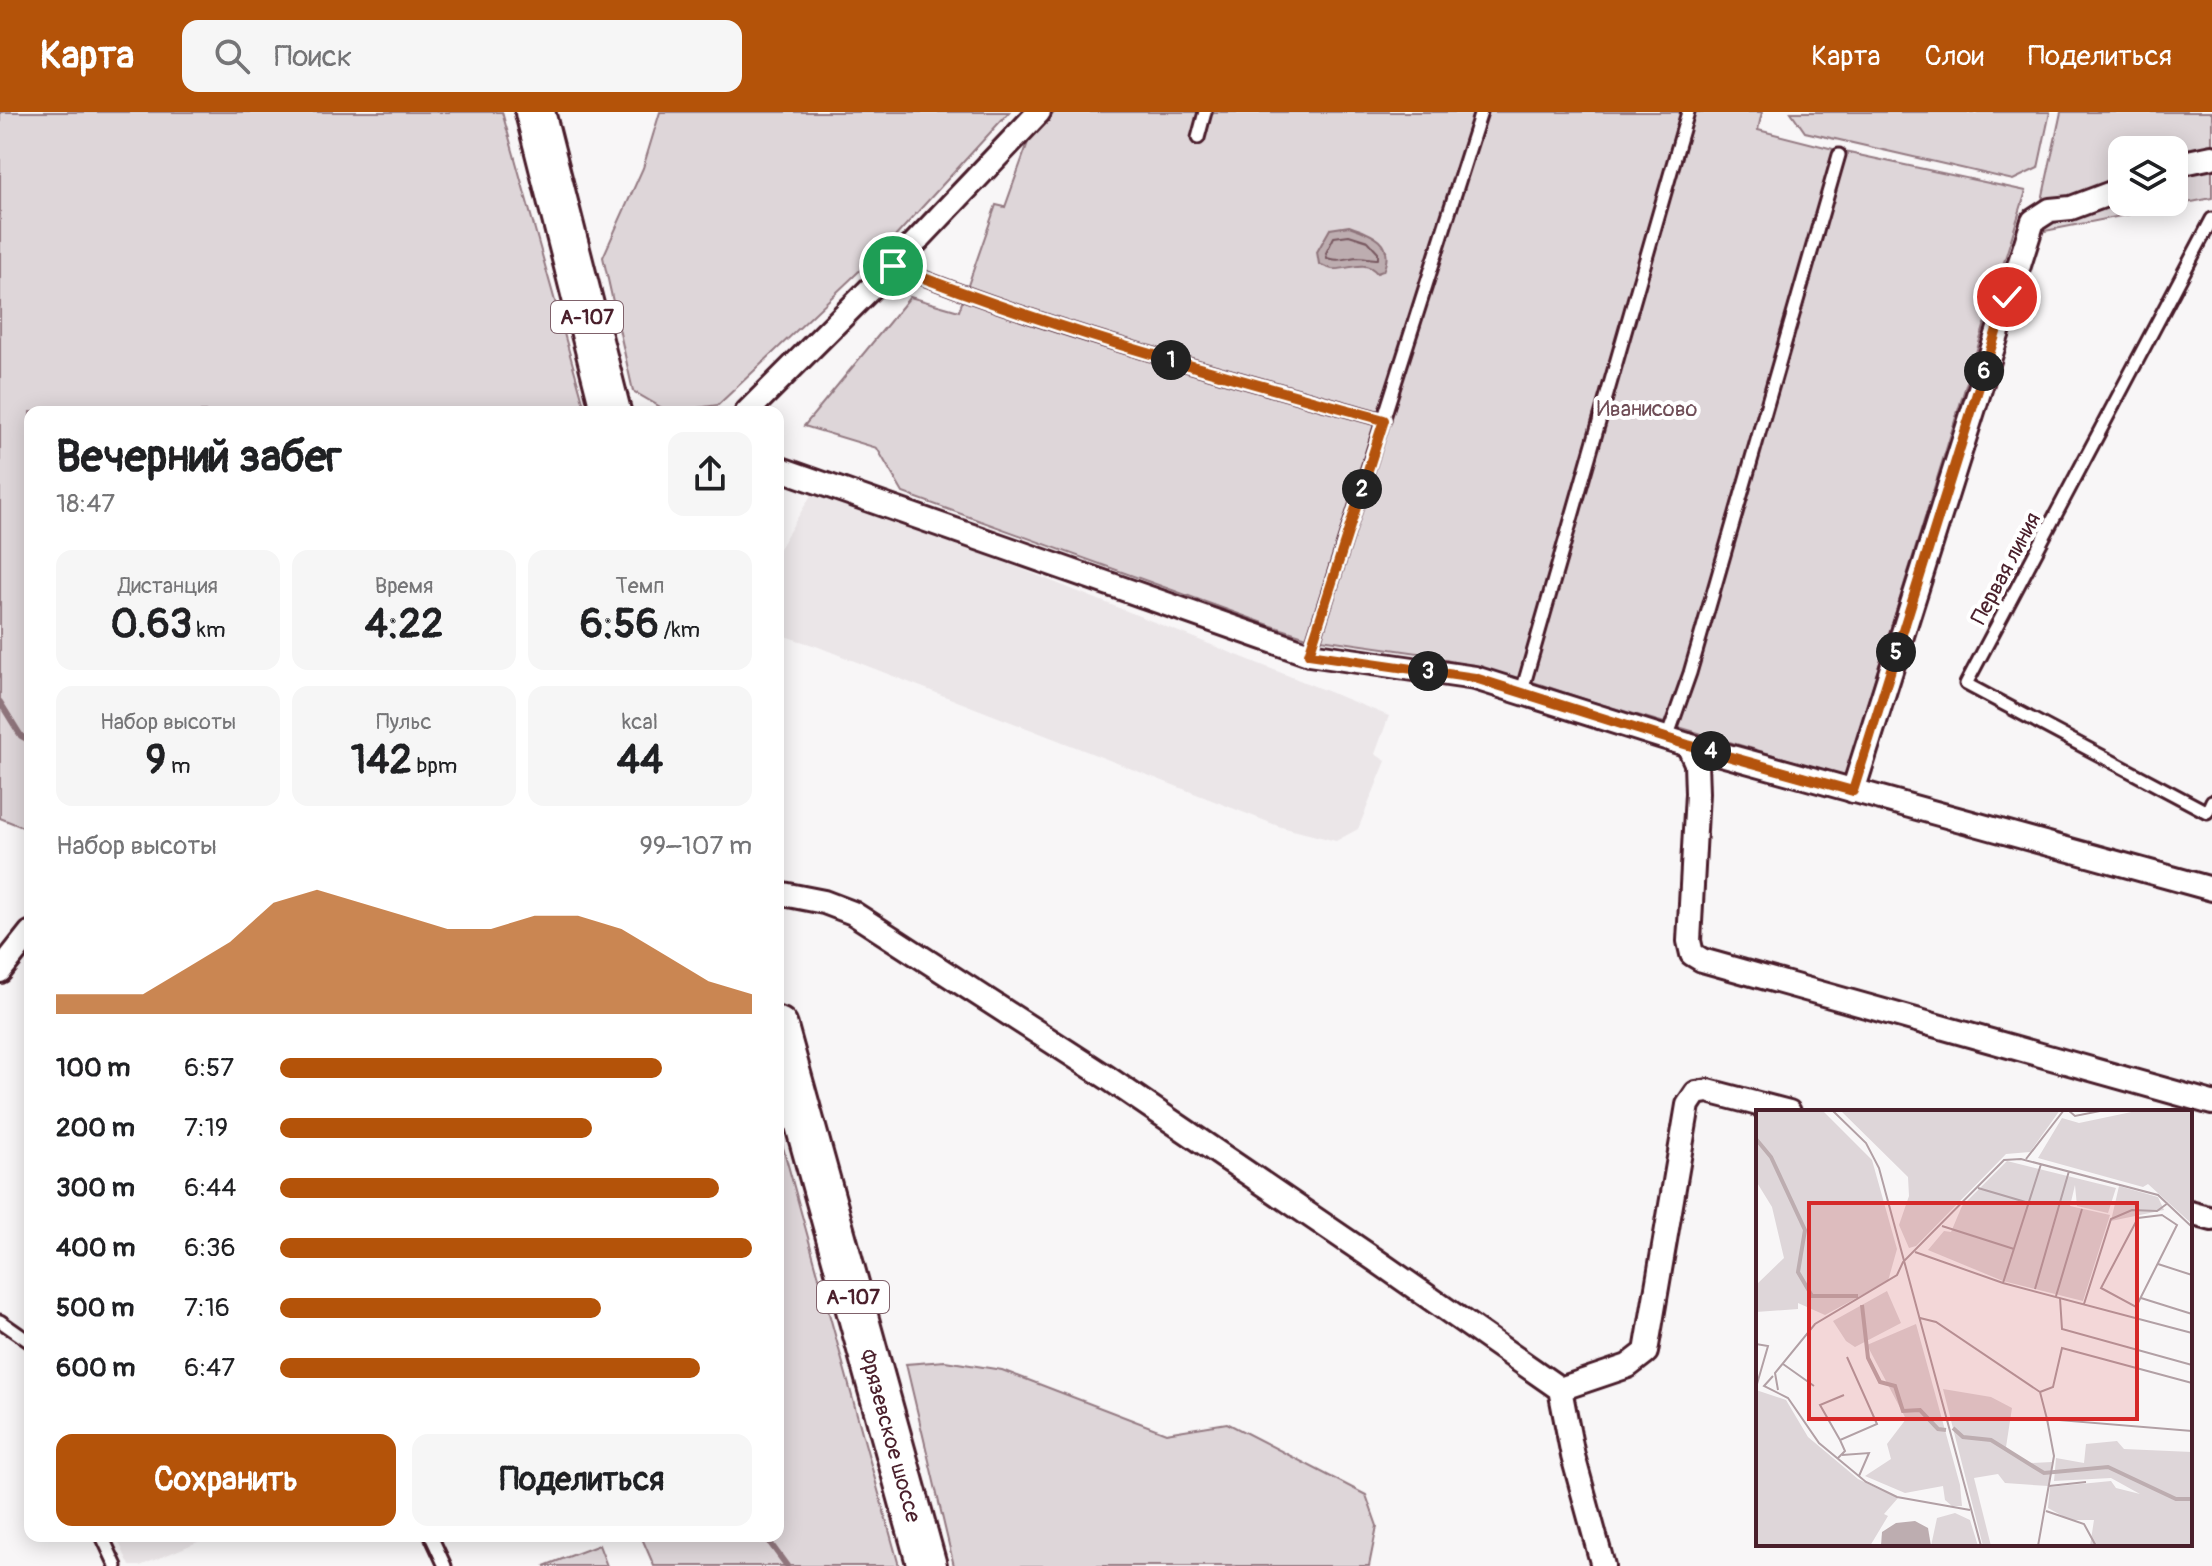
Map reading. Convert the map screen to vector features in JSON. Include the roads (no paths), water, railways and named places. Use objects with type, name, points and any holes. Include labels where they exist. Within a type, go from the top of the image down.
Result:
[{"type":"highway","name":"А-107","points":[[535,112],[609,406]]},
{"type":"highway","name":"Фрязевское шоссе","points":[[784,1049],[927,1566]]},
{"type":"street","points":[[753,406],[893,266],[1039,112]]},
{"type":"street","points":[[2188,162],[2212,157]]},
{"type":"street","points":[[1853,791],[2033,221],[2050,210],[2071,208],[2108,194]]},
{"type":"street","points":[[784,470],[1309,654],[1475,678],[1678,742],[2212,889]]},
{"type":"street","points":[[1678,742],[1696,763],[1689,941],[1692,954],[1702,960],[2212,1103]]},
{"type":"street","points":[[784,894],[824,902],[866,921],[1108,1078],[1560,1389],[1573,1456],[1603,1566]]},
{"type":"street","points":[[0,971],[24,941]]},
{"type":"street","points":[[1560,1389],[1628,1366],[1646,1352],[1688,1105],[1696,1093],[1708,1091],[1781,1110]]},
{"type":"street","points":[[2192,1214],[2212,1219]]},
{"type":"lane","points":[[1198,138],[1205,112]]},
{"type":"lane","points":[[1522,691],[1688,112]]},
{"type":"lane","points":[[1309,654],[1479,113]]},
{"type":"lane","points":[[1678,742],[1690,673],[1839,155]]},
{"type":"lane","name":"Первая линия","points":[[2212,219],[1966,684],[2207,812],[2212,801]]},
{"type":"lane","points":[[893,266],[966,295],[1111,344],[1384,420]]},
{"type":"lane","points":[[0,1321],[24,1338]]},
{"type":"lane","points":[[105,1542],[116,1566]]},
{"type":"lane","points":[[434,1542],[445,1566]]},
{"type":"water","points":[[1349,226],[1373,236],[1384,246],[1386,261],[1383,271],[1377,273],[1367,266],[1332,269],[1319,264],[1317,252],[1330,229]]},
{"type":"waterway","points":[[0,702],[24,738]]},
{"type":"waterway","points":[[769,1542],[787,1566]]},
{"type":"park label","name":"Иванисово","points":[[1647,408]]}]
